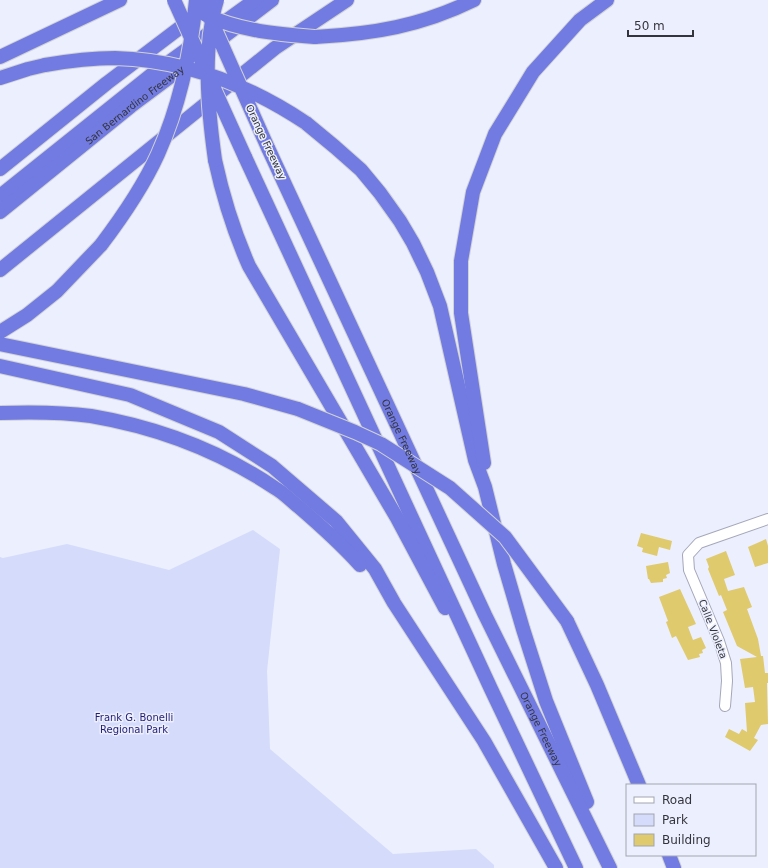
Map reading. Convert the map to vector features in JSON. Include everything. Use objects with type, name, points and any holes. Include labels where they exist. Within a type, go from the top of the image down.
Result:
[{"type":"highway","points":[[0,57],[120,0]]},
{"type":"highway","points":[[173,0],[213,19],[228,24],[257,31],[315,36],[348,35],[397,28],[432,18],[454,10],[474,0]]},
{"type":"highway","points":[[173,0],[491,688],[576,868]]},
{"type":"highway","points":[[0,332],[27,315],[57,291],[101,245],[124,215],[142,185],[158,154],[173,113],[193,27],[196,0]]},
{"type":"highway","name":"Orange Freeway","points":[[202,0],[268,148],[486,615],[610,868]]},
{"type":"highway","points":[[217,0],[214,8],[209,49],[208,97],[216,160],[228,212],[238,239],[249,266],[397,518],[433,588],[491,688]]},
{"type":"highway","points":[[0,169],[107,83],[217,0]]},
{"type":"highway","points":[[0,270],[275,48],[347,0]]},
{"type":"highway","points":[[485,487],[484,455],[461,313],[461,261],[473,192],[495,134],[533,72],[580,20],[607,0]]},
{"type":"highway","points":[[0,196],[150,76],[268,1]]},
{"type":"highway","name":"San Bernardino Freeway","points":[[0,212],[131,106],[268,1]]},
{"type":"highway","points":[[0,78],[45,65],[80,60],[115,58],[180,67],[211,75],[263,98],[306,123],[335,146],[361,170],[380,193],[400,221],[413,243],[427,272],[440,306],[475,460],[485,487],[504,564],[546,701],[586,802],[595,838]]},
{"type":"highway","points":[[0,344],[244,394],[298,408],[381,444],[450,488],[505,537],[567,621],[597,685],[639,784]]},
{"type":"highway","points":[[5,367],[130,395],[219,432],[272,466],[336,521],[375,569],[394,603],[484,741],[556,868]]},
{"type":"highway","points":[[0,413],[39,412],[90,416],[143,428],[201,447],[242,467],[277,489],[326,530],[394,603]]},
{"type":"highway","points":[[669,856],[674,868]]},
{"type":"street","name":"Calle Violeta","points":[[725,706],[727,681],[726,663],[719,641],[689,570],[688,555],[699,544],[768,520]]},
{"type":"green space","name":"Frank G. Bonelli Regional Park","points":[[253,530],[280,549],[267,671],[270,749],[393,854],[476,849],[494,865],[494,868],[0,868],[0,557],[3,558],[67,544],[169,570]]},
{"type":"building","points":[[641,533],[672,541],[670,550],[659,547],[657,556],[642,552],[643,548],[637,546]]},
{"type":"building","points":[[766,539],[768,546],[768,563],[755,567],[748,547]]},
{"type":"building","points":[[726,551],[735,575],[724,579],[728,591],[744,587],[752,607],[747,609],[758,639],[761,656],[763,656],[765,673],[768,673],[768,724],[761,725],[754,738],[758,740],[750,751],[725,737],[729,729],[739,734],[742,729],[747,732],[745,703],[755,702],[753,687],[745,688],[740,659],[757,657],[737,646],[723,612],[727,610],[721,595],[719,596],[708,569],[709,567],[706,559]]},
{"type":"building","points":[[668,562],[670,573],[666,575],[667,578],[663,579],[663,582],[651,583],[648,579],[646,566]]},
{"type":"building","points":[[680,589],[696,624],[688,627],[693,640],[701,637],[706,648],[702,650],[703,653],[699,654],[700,657],[688,660],[676,636],[672,638],[666,622],[668,621],[659,597]]}]
